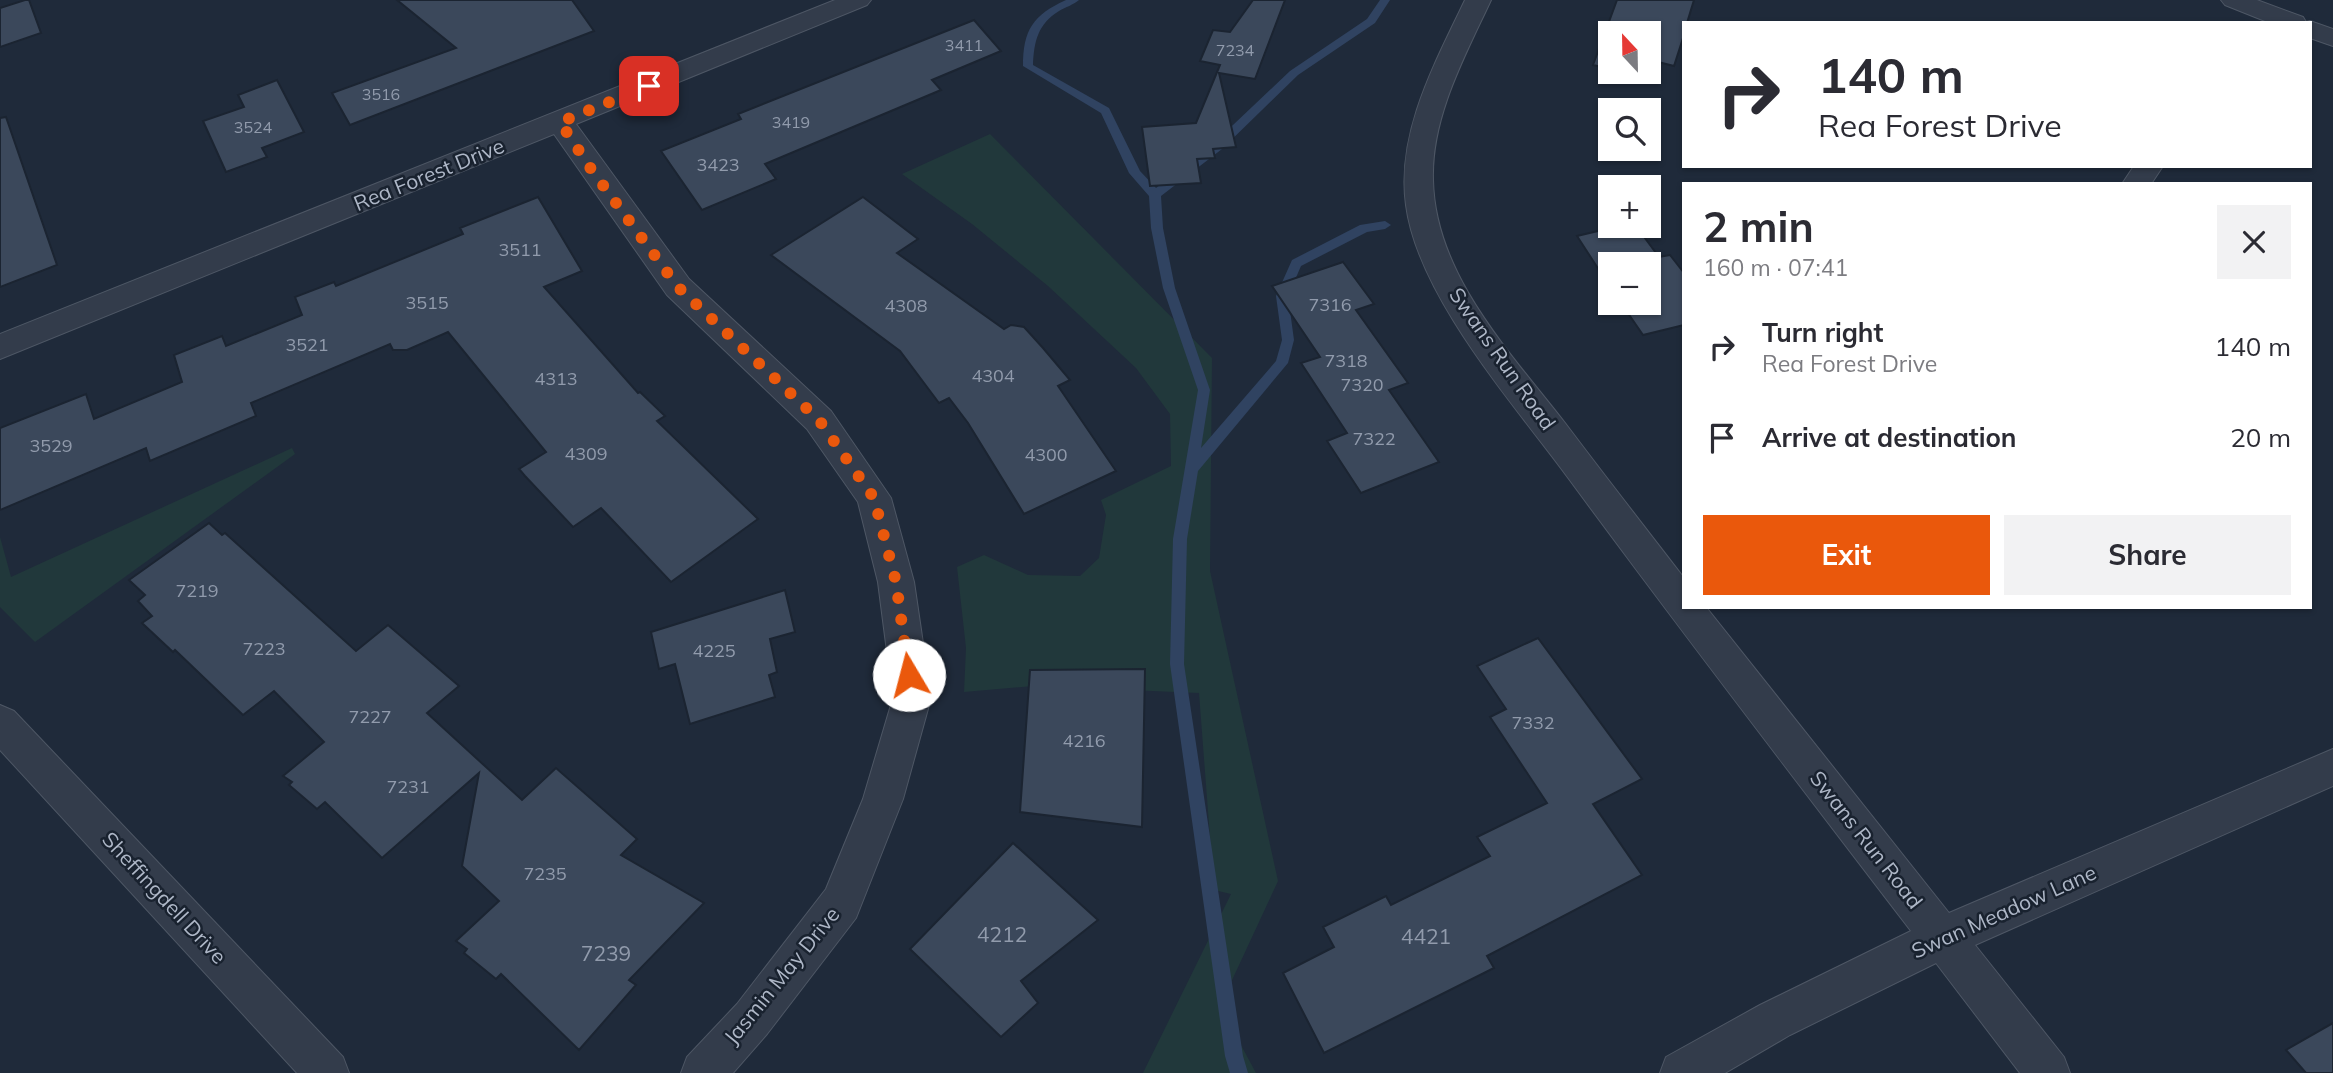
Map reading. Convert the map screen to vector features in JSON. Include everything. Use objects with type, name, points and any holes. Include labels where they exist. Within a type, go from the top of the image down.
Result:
[{"type":"street","name":"Rea Forest Drive","points":[[0,347],[858,0]]},
{"type":"street","name":"Swans Run Road","points":[[1478,0],[1440,82],[1425,135],[1420,205],[1430,237],[1462,307],[1484,340],[1682,604]]},
{"type":"street","points":[[2242,10],[2286,21]]},
{"type":"street","points":[[2312,30],[2333,38]]},
{"type":"street","name":"Jasmin May Drive","points":[[560,122],[591,169],[678,287],[819,420],[874,498],[896,582],[912,698],[883,799],[841,903],[752,1019],[703,1073]]},
{"type":"street","name":"Swans Run Road","points":[[1686,609],[2048,1073]]},
{"type":"street","name":"Sheffingdell Drive","points":[[0,723],[327,1073]]},
{"type":"street","name":"Swan Meadow Lane","points":[[1682,1073],[1775,1020],[1942,938],[2333,767]]},
{"type":"green space","points":[[990,134],[1212,358],[1210,571],[1278,881],[1220,1006],[1256,1073],[1143,1073],[1231,894],[1214,890],[1199,693],[1034,686],[964,692],[966,648],[957,567],[984,555],[1028,575],[1080,576],[1099,558],[1106,515],[1101,500],[1171,466],[1170,414],[1136,368],[1048,286],[972,224],[902,174]]},
{"type":"green space","points":[[292,448],[295,454],[35,642],[0,607],[0,537],[11,577]]},
{"type":"building","points":[[29,0],[41,33],[0,47],[0,8]]},
{"type":"building","points":[[397,0],[572,0],[594,31],[350,125],[332,93],[456,48]]},
{"type":"building","points":[[1253,0],[1285,0],[1255,79],[1219,73],[1236,147],[1213,149],[1215,158],[1197,159],[1201,183],[1150,186],[1142,127],[1196,123],[1220,65],[1200,61],[1213,30],[1230,32]]},
{"type":"building","points":[[1617,0],[1694,0],[1688,21],[1682,21],[1682,41],[1674,66],[1661,63],[1661,21],[1609,21]]},
{"type":"building","points":[[974,20],[1001,51],[932,80],[941,90],[765,164],[776,179],[702,210],[661,151],[741,119],[738,114]]},
{"type":"building","points":[[1598,51],[1598,66],[1593,65]]},
{"type":"building","points":[[277,80],[304,132],[262,148],[267,157],[226,172],[203,121],[244,107],[238,95]]},
{"type":"building","points":[[6,117],[57,265],[0,287],[0,118]]},
{"type":"building","points":[[538,197],[582,271],[544,287],[638,393],[665,416],[657,421],[758,519],[671,582],[601,508],[573,527],[525,476],[519,469],[546,452],[448,332],[407,350],[393,350],[390,344],[251,403],[256,416],[150,461],[146,448],[0,510],[0,428],[86,394],[94,419],[182,382],[174,355],[222,336],[226,346],[302,315],[295,297],[334,282],[336,286],[463,234],[460,228]]},
{"type":"building","points":[[863,197],[918,239],[897,253],[1004,329],[1011,325],[1024,327],[1070,380],[1058,386],[1116,471],[1024,514],[968,423],[949,398],[939,403],[900,351],[771,255]]},
{"type":"building","points":[[1598,231],[1598,238],[1645,238],[1655,252],[1598,252],[1598,268],[1577,236]]},
{"type":"building","points":[[1670,255],[1682,270],[1682,325],[1643,335],[1629,315],[1661,315],[1661,257]]},
{"type":"building","points":[[1343,262],[1374,304],[1356,310],[1408,383],[1389,390],[1439,462],[1361,493],[1327,441],[1347,433],[1301,363],[1320,357],[1272,286]]},
{"type":"building","points":[[209,523],[222,535],[225,533],[356,651],[388,625],[459,686],[427,713],[522,800],[556,768],[637,839],[621,855],[704,903],[629,980],[636,985],[579,1050],[501,974],[496,979],[464,953],[467,949],[456,941],[499,901],[462,866],[479,773],[382,858],[325,802],[317,809],[289,785],[292,782],[283,776],[324,742],[274,691],[243,715],[175,650],[173,652],[142,623],[152,616],[138,601],[145,595],[129,580]]},
{"type":"building","points":[[785,590],[795,632],[770,639],[777,672],[769,675],[775,697],[690,724],[675,664],[659,669],[651,632]]},
{"type":"building","points":[[1538,638],[1642,779],[1593,804],[1642,875],[1487,956],[1494,968],[1324,1053],[1283,973],[1334,947],[1323,927],[1386,896],[1391,905],[1490,856],[1477,837],[1547,803],[1490,717],[1506,709],[1477,666]]},
{"type":"building","points":[[1145,669],[1142,827],[1020,812],[1030,670]]},
{"type":"building","points":[[1013,843],[1098,920],[1021,981],[1038,1003],[1001,1037],[910,949]]},
{"type":"building","points":[[2333,1023],[2333,1073],[2306,1073],[2286,1050]]},
{"type":"waterway","points":[[1074,0],[1051,11],[1037,24],[1030,41],[1028,66],[1105,111],[1135,173],[1155,195]]},
{"type":"waterway","points":[[1155,195],[1218,146],[1294,73],[1371,21],[1385,0]]},
{"type":"waterway","points":[[1155,195],[1157,228],[1169,288],[1204,390],[1180,539],[1177,664],[1234,1056],[1239,1073]]},
{"type":"waterway","points":[[1192,468],[1282,363],[1288,340],[1282,296],[1296,263],[1364,228],[1385,225]]},
{"type":"route","points":[[649,86],[560,122],[591,169],[678,287],[819,420],[874,498],[896,582],[909,675]]}]
